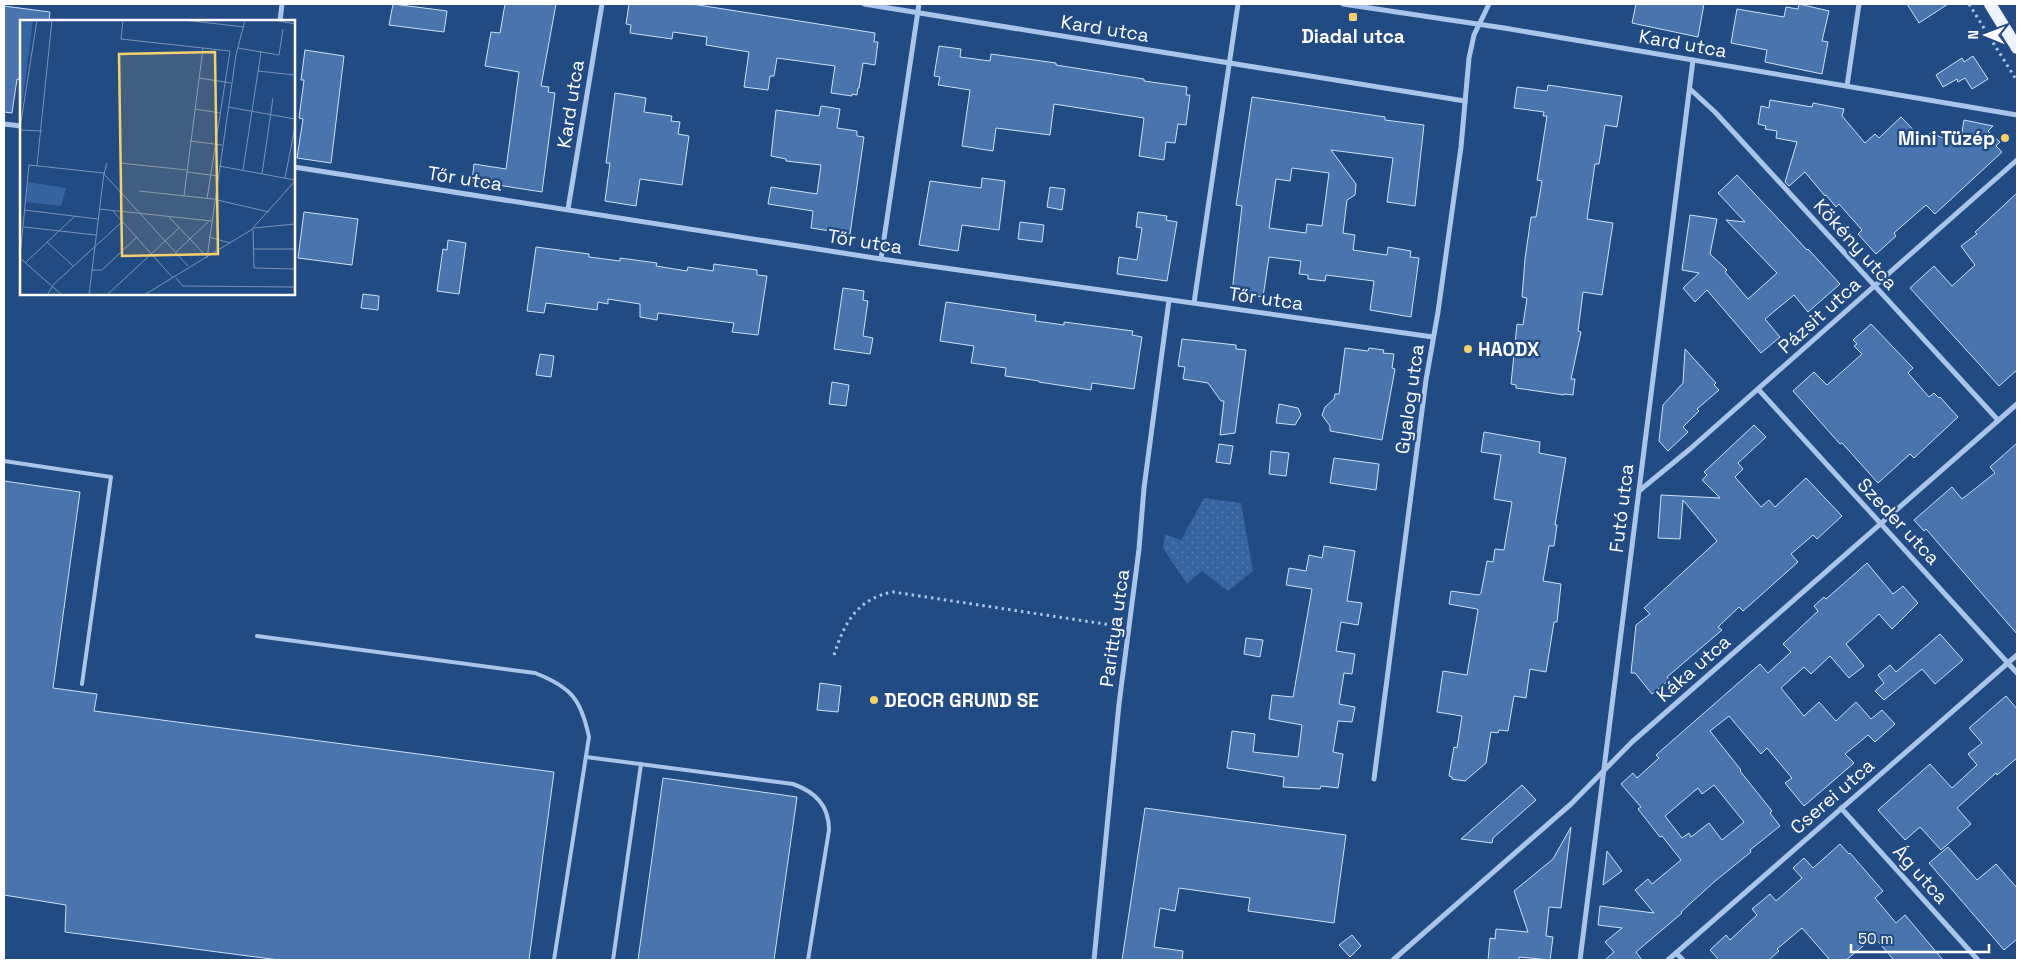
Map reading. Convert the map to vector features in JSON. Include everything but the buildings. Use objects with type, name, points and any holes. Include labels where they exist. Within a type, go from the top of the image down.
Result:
[{"type":"main road","points":[[1990,4],[2017,48]]},
{"type":"street","points":[[280,20],[282,4]]},
{"type":"street","name":"Kard utca","points":[[568,210],[602,4]]},
{"type":"street","name":"Kard utca","points":[[864,4],[1465,101]]},
{"type":"street","points":[[881,259],[919,4]]},
{"type":"street","points":[[1194,304],[1238,4]]},
{"type":"street","name":"Kard utca","points":[[1343,4],[1694,60],[2017,115]]},
{"type":"street","points":[[1479,25],[1489,4]]},
{"type":"street","points":[[1847,86],[1859,4]]},
{"type":"street","name":"Gyalog utca","points":[[1374,778],[1433,337],[1458,166],[1471,45],[1479,25]]},
{"type":"street","name":"Futó utca","points":[[1580,960],[1694,60]]},
{"type":"street","name":"Kökény utca","points":[[1690,89],[1715,112],[1998,420]]},
{"type":"street","points":[[4,124],[20,126]]},
{"type":"street","name":"Pázsit utca","points":[[1638,491],[1690,449],[2017,160]]},
{"type":"street","name":"Tőr utca","points":[[295,166],[881,259],[1433,337]]},
{"type":"street","name":"Parittya utca","points":[[1094,960],[1119,704],[1139,549],[1144,488],[1169,300]]},
{"type":"street","name":"Szeder utca","points":[[1758,389],[2017,672]]},
{"type":"street","name":"Káka utca","points":[[1393,960],[1571,804],[1632,742],[2017,404]]},
{"type":"street","name":"Cserei utca","points":[[1668,960],[2017,655]]},
{"type":"street","name":"Ág utca","points":[[1841,808],[1978,960]]},
{"type":"street","points":[[1676,953],[1683,960]]},
{"type":"lane","points":[[4,461],[111,477],[82,684]]},
{"type":"lane","points":[[257,636],[535,672],[555,680],[576,699],[585,717],[589,737],[554,960]]},
{"type":"lane","points":[[586,757],[793,784],[807,789],[817,796],[824,806],[829,819],[829,830],[808,960]]},
{"type":"lane","points":[[613,960],[641,764]]},
{"type":"path","points":[[1969,4],[2017,81]]},
{"type":"path","points":[[834,655],[844,628],[860,607],[870,599],[881,594],[893,592],[1129,628]]},
{"type":"shaded area","points":[[1204,498],[1241,503],[1253,571],[1228,591],[1202,571],[1187,584],[1163,548],[1165,534],[1181,540]]},
{"type":"place","name":"Diadal utca","points":[[1353,17]]},
{"type":"place","name":"Mini Tüzép","points":[[2005,138]]},
{"type":"place","name":"HA0DX","points":[[1468,349]]},
{"type":"place","name":"DEOCR GRUND SE","points":[[874,700]]}]
